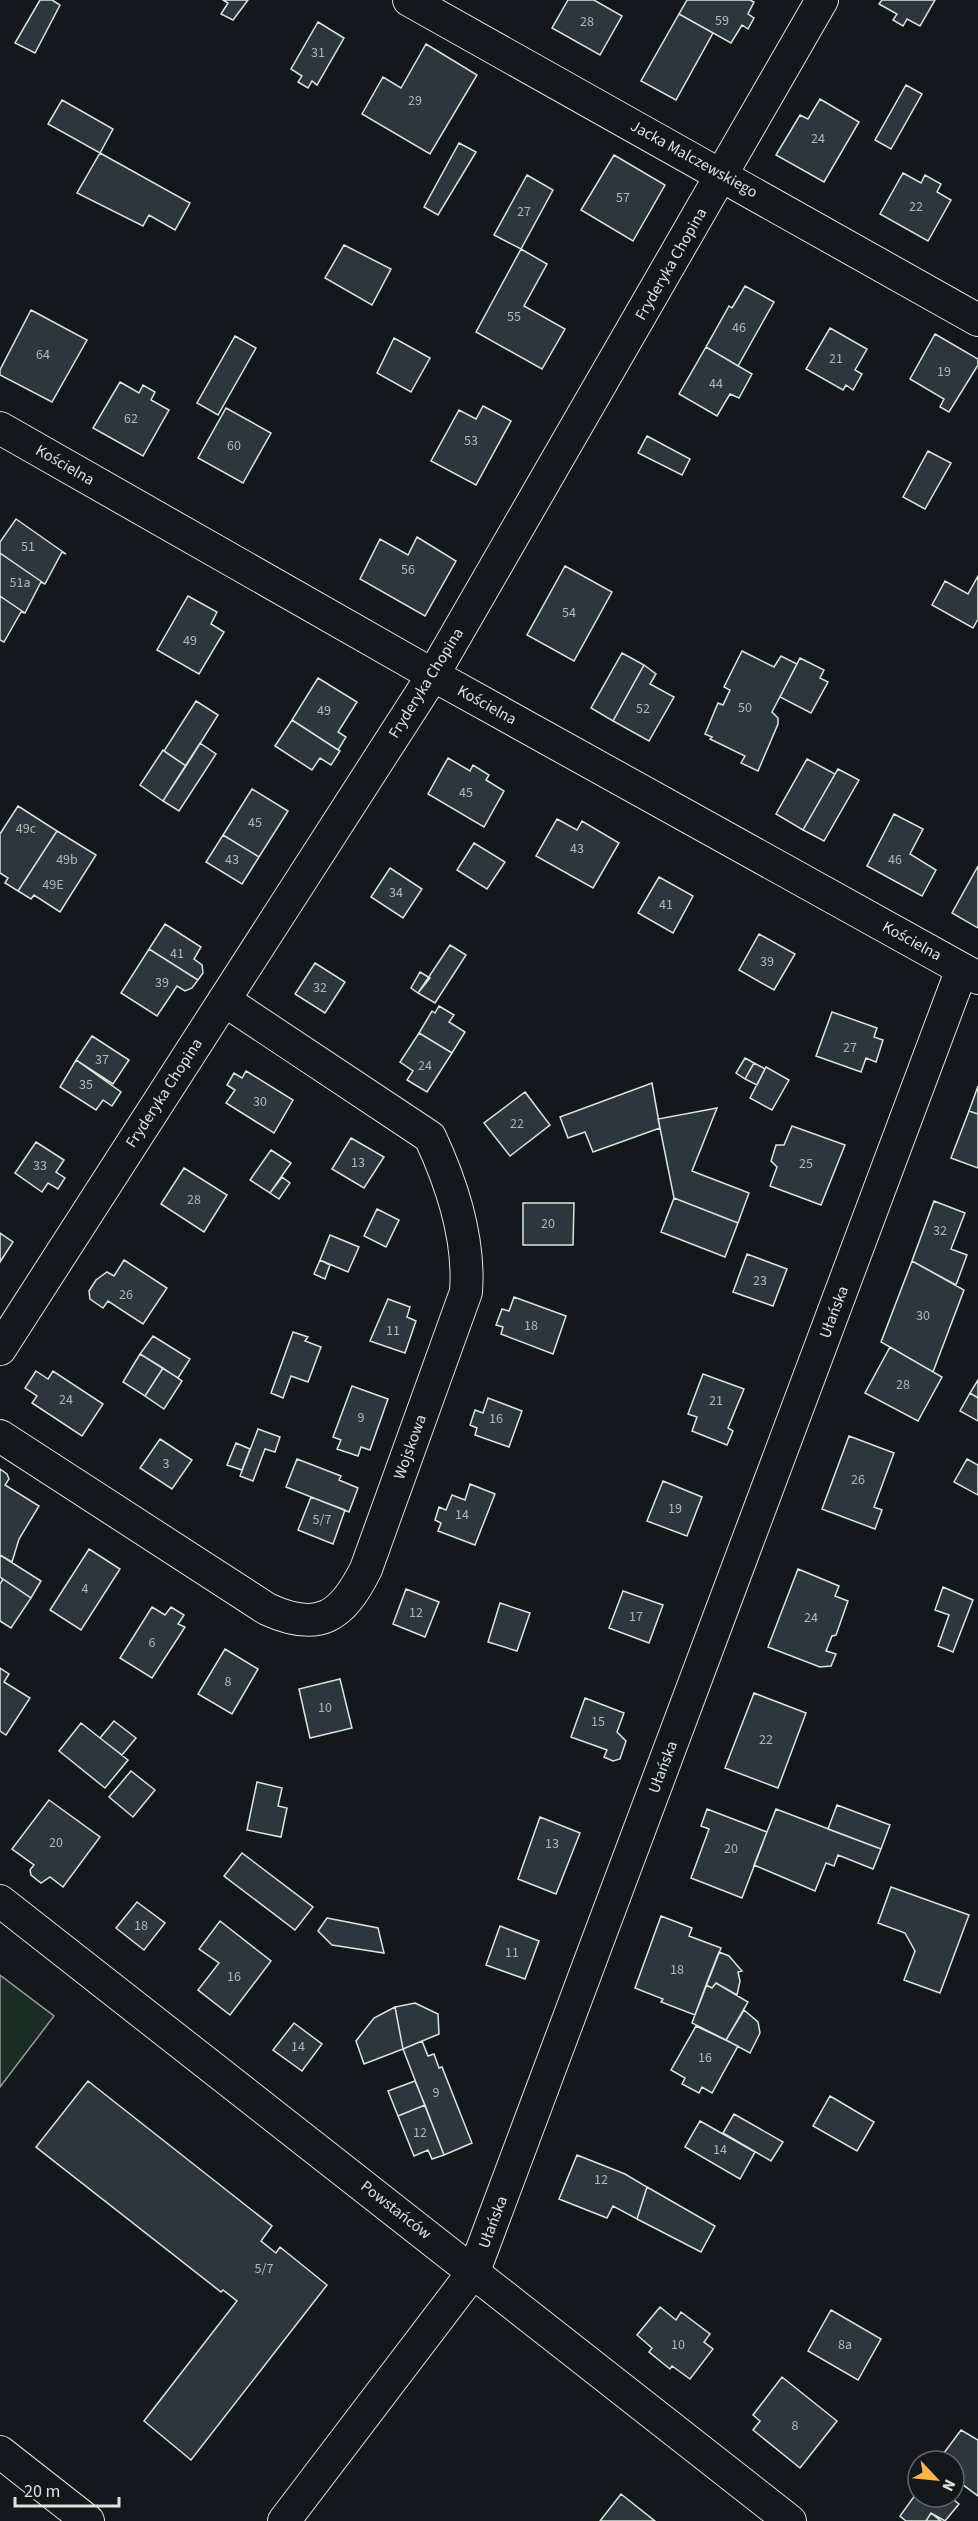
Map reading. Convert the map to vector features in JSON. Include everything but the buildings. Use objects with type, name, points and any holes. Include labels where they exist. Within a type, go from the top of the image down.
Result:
[{"type":"street","name":"Jacka Malczewskiego","points":[[409,0],[978,320]]},
{"type":"street","name":"Fryderyka Chopina","points":[[0,1349],[433,675],[822,0]]},
{"type":"street","name":"Kościelna","points":[[0,428],[433,675],[970,973]]},
{"type":"street","name":"Ułańska","points":[[284,2521],[474,2271],[970,973]]},
{"type":"street","name":"Wojskowa","points":[[0,1436],[267,1609],[286,1618],[308,1621],[328,1616],[342,1608],[353,1594],[366,1569],[466,1292],[468,1265],[464,1236],[442,1163],[430,1137],[224,1000]]},
{"type":"street","name":"Powstańców","points":[[0,1901],[790,2521]]},
{"type":"street","points":[[0,2452],[88,2521]]},
{"type":"green space","points":[[0,1975],[54,2016],[0,2087]]}]
